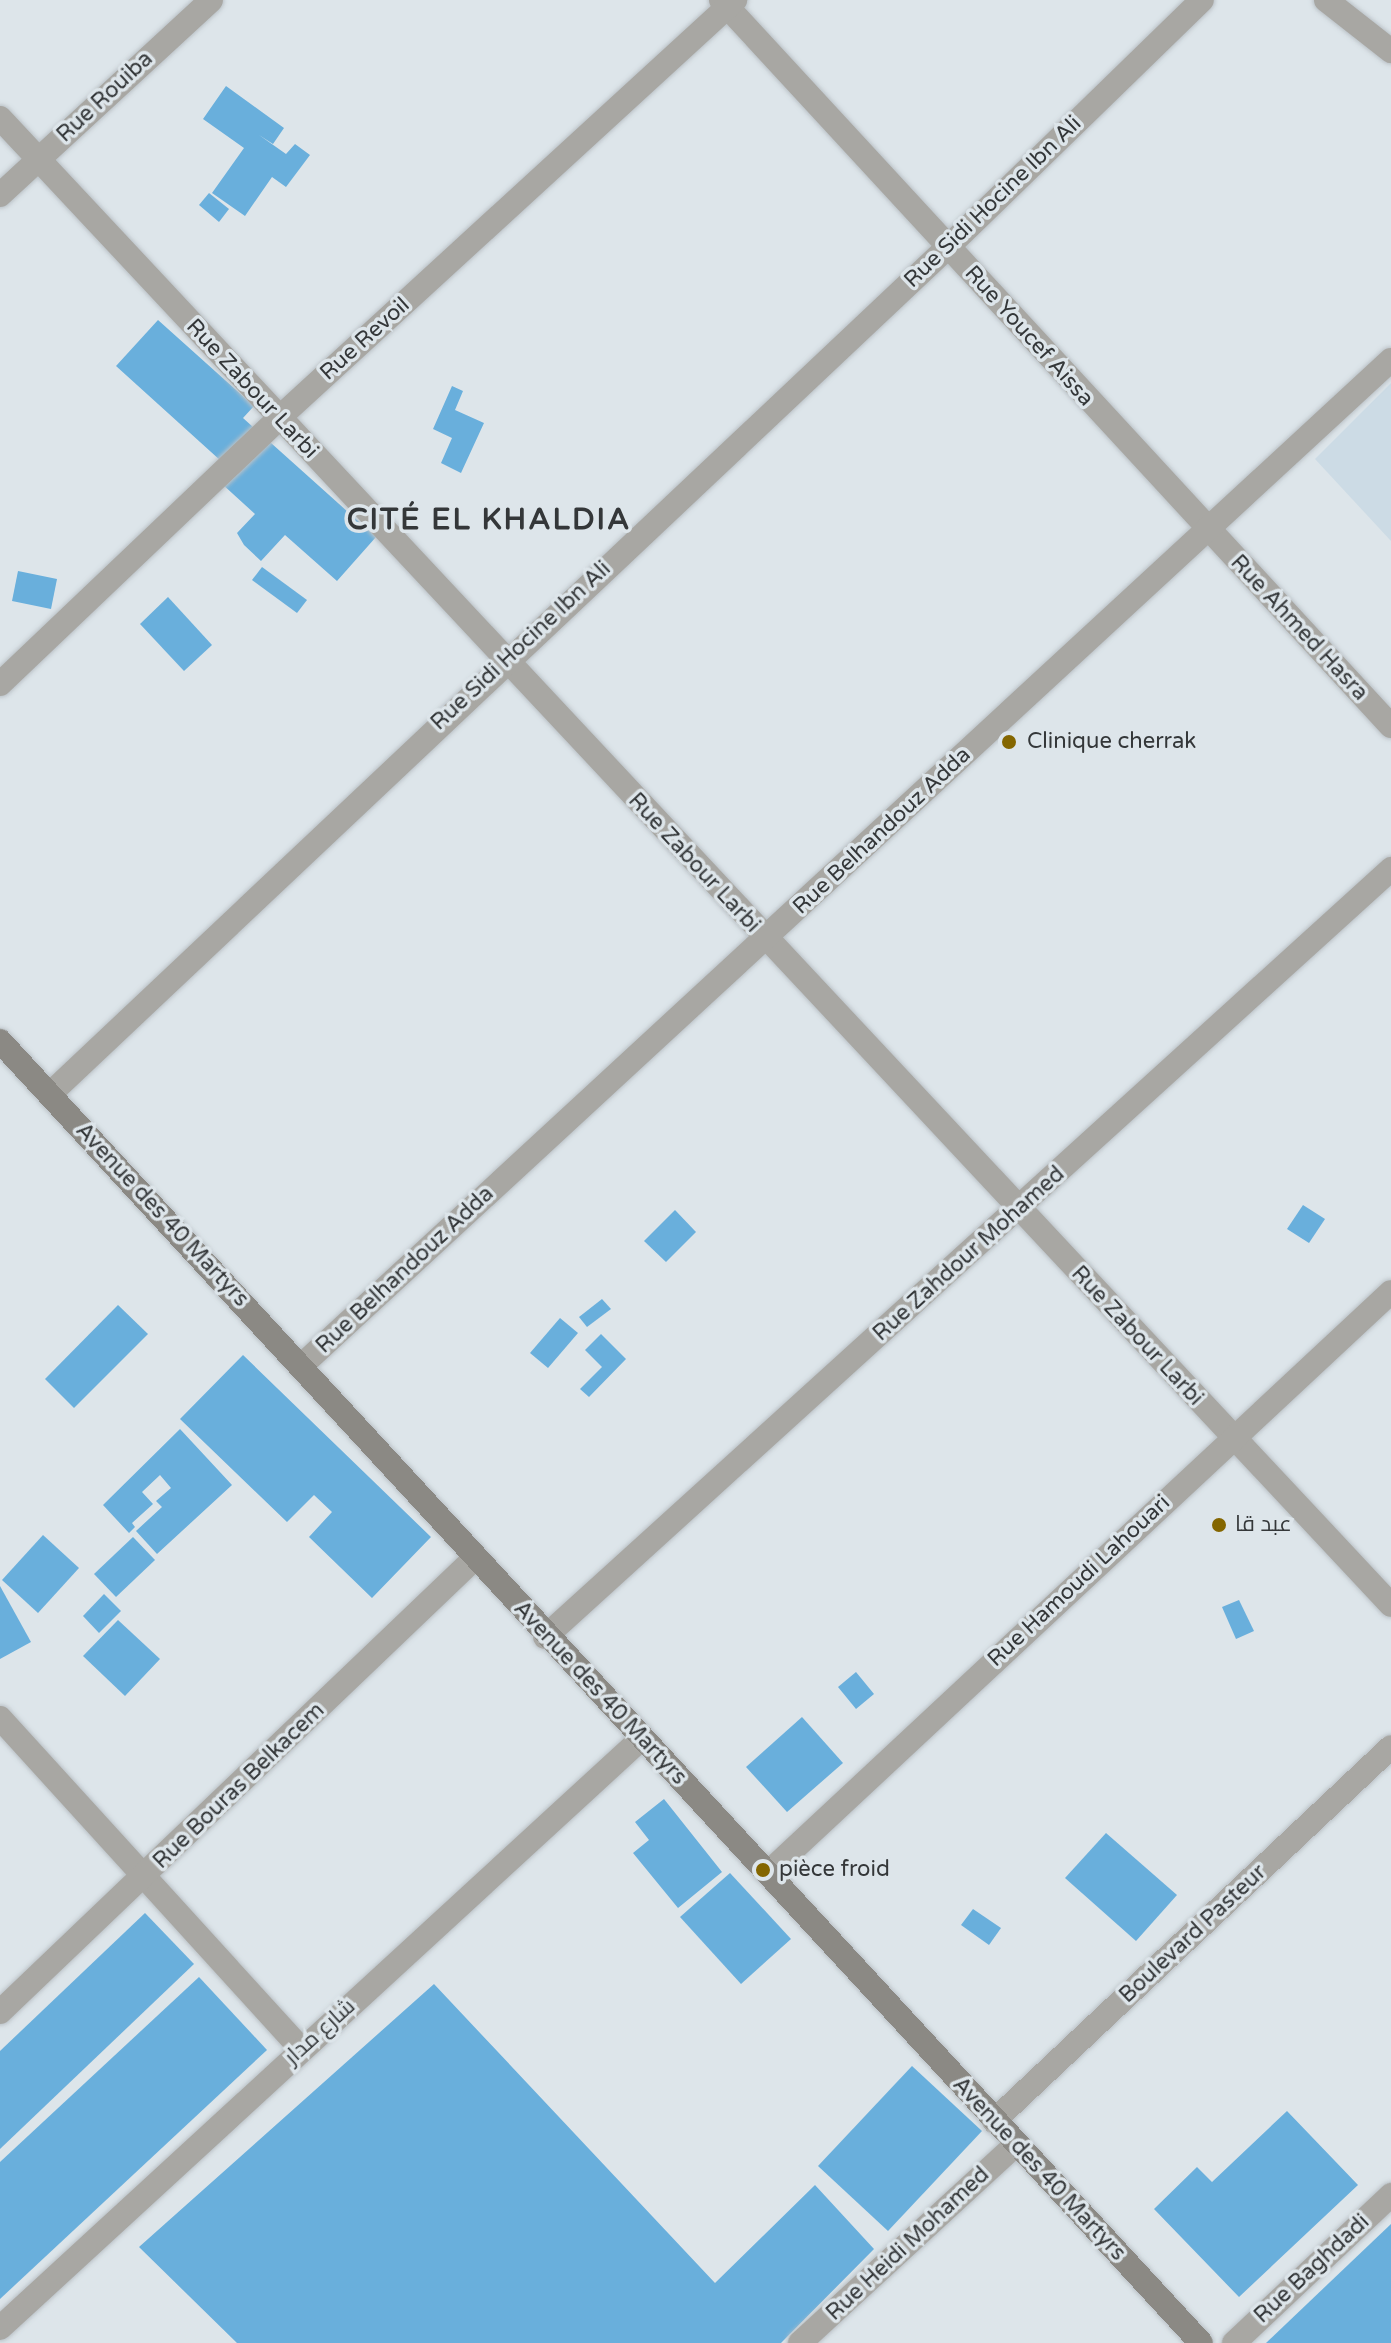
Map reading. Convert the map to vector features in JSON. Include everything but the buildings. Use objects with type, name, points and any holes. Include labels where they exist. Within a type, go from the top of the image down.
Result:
[{"type":"main road","name":"Avenue des 40 Martyrs","points":[[0,1041],[301,1366],[545,1637],[769,1872],[1015,2145],[1201,2343]]},
{"type":"street","name":"Rue Rouiba","points":[[0,195],[211,0]]},
{"type":"street","name":"Rue Sidi Hocine Ibn Ali","points":[[50,1094],[505,661],[948,247],[1202,0]]},
{"type":"street","points":[[1326,0],[1391,51]]},
{"type":"street","name":"Rue Youcef Aissa","points":[[728,2],[1207,531]]},
{"type":"street","name":"Rue Revoil","points":[[0,684],[279,418],[728,2]]},
{"type":"street","name":"Rue Zabour Larbi","points":[[0,118],[1018,1210],[1391,1605]]},
{"type":"street","name":"Rue Belhandouz Adda","points":[[301,1366],[1391,360]]},
{"type":"street","name":"Rue Ahmed Hasra","points":[[1207,531],[1391,726]]},
{"type":"street","name":"Rue Zahdour Mohamed","points":[[545,1637],[1391,869]]},
{"type":"street","name":"Rue Hamoudi Lahouari","points":[[769,1872],[1391,1292]]},
{"type":"street","name":"Rue Bouras Belkacem","points":[[0,2012],[475,1558]]},
{"type":"street","points":[[0,1718],[301,2049]]},
{"type":"street","name":"شارع مدار","points":[[0,2328],[642,1738]]},
{"type":"street","name":"Boulevard Pasteur","points":[[994,2121],[1391,1747]]},
{"type":"street","name":"Rue Heidi Mohamed","points":[[800,2343],[1015,2145]]},
{"type":"street","name":"Rue Baghdadi","points":[[1234,2343],[1391,2195]]},
{"type":"shaded area","points":[[1391,383],[1391,541],[1315,459]]},
{"type":"place","name":"Clinique cherrak","points":[[1009,742]]},
{"type":"place","name":"عبد قا","points":[[1219,1525]]},
{"type":"place","name":"pièce froid","points":[[763,1870]]},
{"type":"district","name":"CITÉ EL KHALDIA","points":[[489,520]]}]
